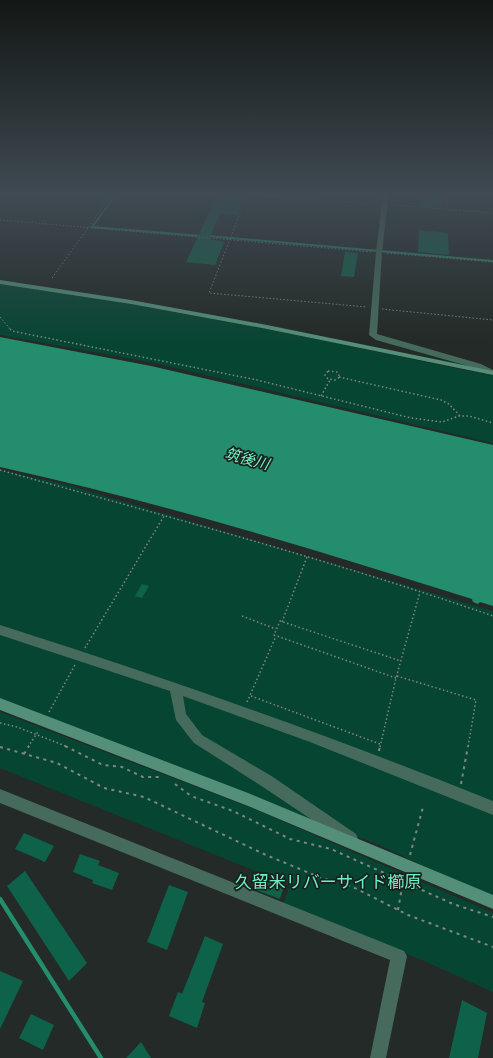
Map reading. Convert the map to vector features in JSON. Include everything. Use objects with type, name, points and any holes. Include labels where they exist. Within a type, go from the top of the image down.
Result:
[{"type":"street","points":[[380,242],[373,335],[378,338],[478,366],[492,373]]},
{"type":"street","points":[[0,282],[124,301],[262,326],[492,373]]},
{"type":"street","points":[[0,630],[81,655],[243,711],[377,761],[493,808]]},
{"type":"street","points":[[175,687],[180,716],[198,739],[268,782],[360,845]]},
{"type":"street","points":[[0,704],[191,777],[360,845],[493,902]]},
{"type":"street","points":[[0,796],[399,956],[380,1056]]},
{"type":"path","points":[[52,278],[78,242]]},
{"type":"path","points":[[229,242],[209,293],[493,320]]},
{"type":"path","points":[[259,242],[493,262]]},
{"type":"path","points":[[0,317],[12,331],[249,378],[411,418],[442,422],[460,416],[469,416],[493,423]]},
{"type":"path","points":[[340,377],[337,372],[328,371],[325,373],[325,376],[330,379],[335,380],[340,377],[441,400],[449,404],[460,416]]},
{"type":"path","points":[[321,396],[330,379]]},
{"type":"path","points":[[0,470],[307,557],[493,616]]},
{"type":"path","points":[[44,720],[164,516]]},
{"type":"path","points":[[243,711],[276,636],[274,635],[276,628],[280,621],[282,622],[307,557]]},
{"type":"path","points":[[377,761],[401,661],[420,592]]},
{"type":"path","points":[[242,616],[276,628]]},
{"type":"path","points":[[282,622],[401,661]]},
{"type":"path","points":[[276,636],[397,677],[476,700],[460,794]]},
{"type":"path","points":[[250,696],[381,744]]},
{"type":"path","points":[[0,723],[18,727],[73,749],[103,765],[122,767],[143,777],[160,778]]},
{"type":"path","points":[[24,754],[36,735]]},
{"type":"path","points":[[0,747],[57,764],[104,788],[144,797],[266,855],[319,877],[353,887],[398,910],[493,947]]},
{"type":"path","points":[[172,781],[191,796],[233,810],[290,839],[331,849],[453,904],[493,917]]},
{"type":"path","points":[[407,865],[424,807]]},
{"type":"path","points":[[398,910],[403,881]]},
{"type":"green space","points":[[0,284],[97,298],[271,330],[493,376],[493,443],[154,363],[0,335]]},
{"type":"green space","points":[[0,470],[68,485],[493,611],[493,899],[375,843],[0,710]]},
{"type":"green space","name":"久留米リバーサイド櫛原","points":[[0,712],[257,810],[493,913],[493,992],[424,961],[283,904],[290,885],[0,768]]},
{"type":"water","name":"筑後川","points":[[0,337],[151,366],[493,445],[493,606],[480,602],[478,604],[473,602],[472,599],[179,511],[0,467]]},
{"type":"building","points":[[195,242],[224,242],[215,265],[186,262]]},
{"type":"building","points":[[418,242],[448,242],[449,255],[418,252]]},
{"type":"building","points":[[345,252],[358,253],[354,277],[341,276]]},
{"type":"building","points":[[142,584],[149,586],[142,598],[135,596]]},
{"type":"building","points":[[24,833],[54,846],[45,862],[15,849]]},
{"type":"building","points":[[80,854],[100,861],[98,865],[119,873],[112,890],[92,883],[93,880],[73,872]]},
{"type":"building","points":[[25,871],[87,963],[69,981],[7,886]]},
{"type":"building","points":[[261,875],[284,886],[280,899],[256,890]]},
{"type":"building","points":[[169,885],[188,892],[167,950],[147,942]]},
{"type":"building","points":[[205,936],[223,944],[202,1002],[205,1003],[197,1028],[169,1016],[178,992],[182,994]]},
{"type":"building","points":[[0,971],[23,981],[0,1029]]},
{"type":"building","points":[[462,1000],[487,1013],[478,1058],[449,1058]]},
{"type":"building","points":[[31,1014],[54,1025],[43,1050],[19,1038]]},
{"type":"building","points":[[141,1042],[151,1058],[126,1058]]},
{"type":"waterway","points":[[281,242],[493,261]]},
{"type":"waterway","points":[[0,899],[101,1058]]}]
